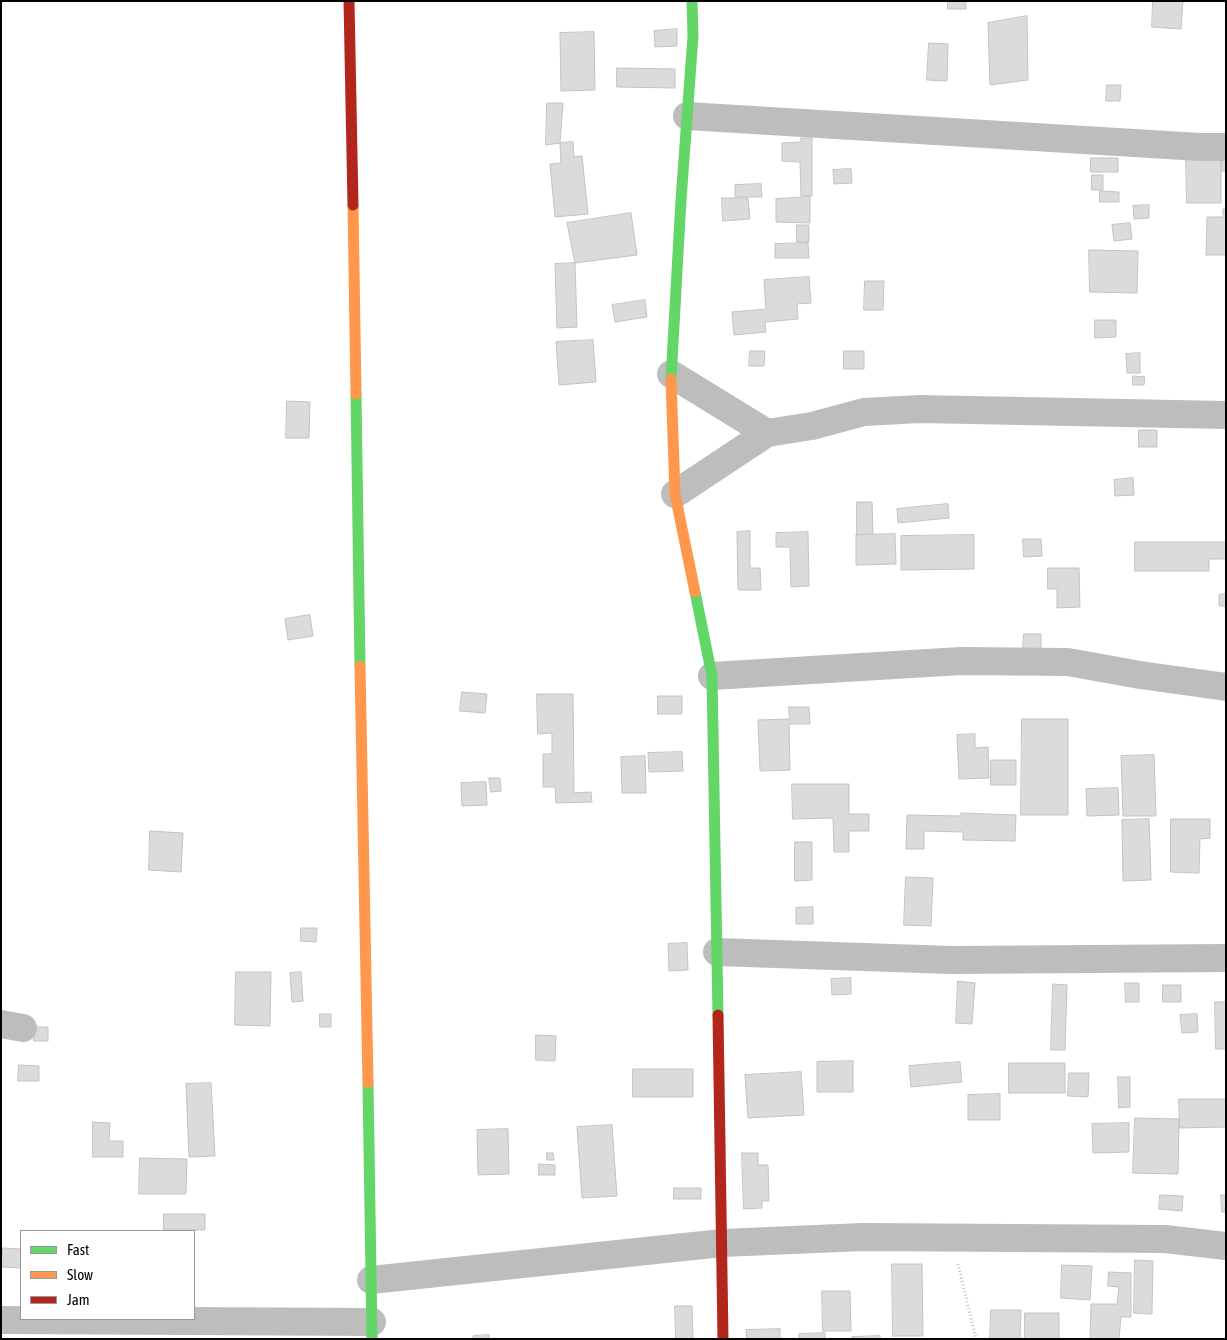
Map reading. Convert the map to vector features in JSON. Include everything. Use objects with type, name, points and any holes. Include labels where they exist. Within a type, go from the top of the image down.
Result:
[{"type":"street","points":[[1,1320],[372,1330],[349,1]]},
{"type":"street","points":[[692,1],[693,36],[671,374],[675,494],[712,676],[723,1339]]},
{"type":"street","points":[[687,116],[1226,147]]},
{"type":"street","points":[[671,374],[767,432]]},
{"type":"street","points":[[675,494],[767,432],[812,426],[864,412],[920,409],[1226,415]]},
{"type":"street","points":[[712,676],[961,661],[1068,662],[1140,675],[1226,687]]},
{"type":"street","points":[[717,952],[951,960],[1226,958]]},
{"type":"street","points":[[371,1280],[722,1243],[863,1237],[1165,1239],[1226,1246]]},
{"type":"path","points":[[951,1238],[976,1339]]},
{"type":"building","points":[[948,1],[966,1],[966,9],[948,9]]},
{"type":"building","points":[[1153,1],[1183,1],[1181,29],[1152,27]]},
{"type":"building","points":[[1027,16],[1028,80],[990,85],[988,23]]},
{"type":"building","points":[[677,29],[677,46],[655,47],[654,31]]},
{"type":"building","points":[[594,32],[595,90],[561,91],[560,33]]},
{"type":"building","points":[[929,43],[948,44],[947,81],[927,80]]},
{"type":"building","points":[[617,68],[675,69],[675,88],[617,87]]},
{"type":"building","points":[[1107,85],[1121,85],[1120,101],[1106,101]]},
{"type":"building","points":[[547,103],[563,103],[560,143],[546,145]]},
{"type":"building","points":[[801,138],[812,138],[812,196],[801,196],[800,162],[782,161],[782,143],[801,142]]},
{"type":"building","points":[[573,142],[574,157],[582,156],[588,214],[555,217],[550,164],[561,163],[560,143]]},
{"type":"building","points":[[1186,157],[1221,157],[1221,203],[1187,203]]},
{"type":"building","points":[[1222,157],[1226,157],[1226,171],[1222,171]]},
{"type":"building","points":[[1091,158],[1118,158],[1118,172],[1091,172]]},
{"type":"building","points":[[851,169],[852,183],[834,184],[833,170]]},
{"type":"building","points":[[1092,175],[1103,175],[1103,190],[1092,190]]},
{"type":"building","points":[[761,184],[762,197],[735,197],[735,185]]},
{"type":"building","points":[[1100,191],[1119,192],[1119,202],[1100,202]]},
{"type":"building","points":[[810,197],[810,223],[776,222],[776,199]]},
{"type":"building","points":[[722,198],[748,198],[750,219],[723,221]]},
{"type":"building","points":[[1149,205],[1149,218],[1134,219],[1133,206]]},
{"type":"building","points":[[1223,209],[1226,209],[1226,255],[1206,255],[1207,217],[1223,217]]},
{"type":"building","points":[[631,213],[637,255],[575,263],[567,223]]},
{"type":"building","points":[[1130,223],[1132,239],[1114,241],[1112,225]]},
{"type":"building","points":[[797,225],[809,225],[809,242],[797,242]]},
{"type":"building","points":[[808,243],[809,258],[775,258],[775,244]]},
{"type":"building","points":[[1089,250],[1138,251],[1137,293],[1090,292]]},
{"type":"building","points":[[575,263],[577,327],[557,328],[555,264]]},
{"type":"building","points":[[809,277],[811,303],[797,304],[798,319],[765,322],[766,332],[734,335],[732,312],[766,309],[764,280]]},
{"type":"building","points":[[865,281],[884,281],[883,310],[864,310]]},
{"type":"building","points":[[645,300],[647,317],[615,322],[612,305]]},
{"type":"building","points":[[1095,320],[1116,320],[1116,337],[1095,338]]},
{"type":"building","points":[[593,340],[596,382],[559,385],[556,342]]},
{"type":"building","points":[[750,351],[765,351],[764,366],[749,366]]},
{"type":"building","points":[[844,351],[864,351],[864,369],[844,369]]},
{"type":"building","points":[[1140,353],[1140,373],[1127,373],[1126,354]]},
{"type":"building","points":[[1133,376],[1145,377],[1144,385],[1133,385]]},
{"type":"building","points":[[287,401],[310,402],[309,438],[286,438]]},
{"type":"building","points":[[1139,430],[1157,430],[1157,447],[1139,447]]},
{"type":"building","points":[[1133,478],[1134,495],[1115,496],[1114,480]]},
{"type":"building","points":[[857,502],[872,502],[873,534],[857,535]]},
{"type":"building","points":[[948,504],[949,518],[898,523],[897,509]]},
{"type":"building","points":[[750,531],[750,568],[760,568],[761,590],[738,590],[737,532]]},
{"type":"building","points":[[808,532],[809,586],[791,587],[790,547],[776,547],[776,533]]},
{"type":"building","points":[[895,534],[896,564],[856,565],[856,535]]},
{"type":"building","points":[[974,535],[974,569],[901,570],[901,536]]},
{"type":"building","points":[[1023,539],[1041,539],[1042,556],[1024,557]]},
{"type":"building","points":[[1135,542],[1226,542],[1226,559],[1209,559],[1209,571],[1135,571]]},
{"type":"building","points":[[1048,568],[1079,568],[1080,607],[1057,608],[1057,589],[1048,589]]},
{"type":"building","points":[[1226,594],[1226,606],[1219,606],[1219,595]]},
{"type":"building","points":[[310,615],[313,636],[288,640],[285,619]]},
{"type":"building","points":[[1024,634],[1041,634],[1041,651],[1023,651]]},
{"type":"building","points":[[462,692],[487,694],[485,713],[460,711]]},
{"type":"building","points":[[537,694],[573,694],[574,793],[591,792],[592,802],[556,803],[555,787],[543,787],[543,754],[552,754],[552,733],[538,734]]},
{"type":"building","points":[[658,696],[682,696],[682,714],[658,714]]},
{"type":"building","points":[[789,707],[809,707],[810,724],[789,724],[790,770],[760,771],[758,720],[789,719]]},
{"type":"building","points":[[1022,719],[1068,719],[1068,815],[1021,815]]},
{"type":"building","points":[[975,734],[975,748],[988,747],[989,778],[959,779],[957,735]]},
{"type":"building","points":[[682,752],[683,771],[649,772],[648,753]]},
{"type":"building","points":[[1154,755],[1156,816],[1123,816],[1121,756]]},
{"type":"building","points":[[645,756],[646,793],[622,793],[621,757]]},
{"type":"building","points":[[991,760],[1016,760],[1016,785],[991,785]]},
{"type":"building","points":[[489,778],[500,778],[501,791],[491,792]]},
{"type":"building","points":[[486,782],[487,805],[462,806],[461,783]]},
{"type":"building","points":[[792,784],[849,784],[849,814],[869,814],[869,831],[849,831],[849,852],[834,852],[833,818],[793,819]]},
{"type":"building","points":[[1118,788],[1119,815],[1087,816],[1086,789]]},
{"type":"building","points":[[961,813],[1016,815],[1015,841],[963,840],[963,832],[924,831],[924,849],[906,849],[907,815],[961,816]]},
{"type":"building","points":[[1149,819],[1151,880],[1123,881],[1122,820]]},
{"type":"building","points":[[1171,819],[1210,819],[1210,838],[1200,839],[1199,873],[1171,872]]},
{"type":"building","points":[[150,831],[183,833],[181,872],[149,870]]},
{"type":"building","points":[[795,842],[812,842],[812,880],[795,881]]},
{"type":"building","points":[[906,877],[933,878],[931,926],[904,925]]},
{"type":"building","points":[[813,907],[813,924],[796,924],[796,908]]},
{"type":"building","points":[[301,928],[317,928],[316,942],[301,941]]},
{"type":"building","points":[[687,943],[688,970],[669,971],[668,944]]},
{"type":"building","points":[[236,972],[271,972],[270,1026],[235,1025]]},
{"type":"building","points":[[301,972],[303,1001],[292,1002],[290,973]]},
{"type":"building","points":[[851,978],[851,994],[832,995],[831,979]]},
{"type":"building","points":[[958,981],[975,983],[972,1024],[956,1023]]},
{"type":"building","points":[[1125,983],[1139,983],[1139,1002],[1126,1002]]},
{"type":"building","points":[[1053,984],[1067,985],[1065,1050],[1051,1050]]},
{"type":"building","points":[[1163,985],[1181,985],[1181,1002],[1163,1002]]},
{"type":"building","points":[[1215,1002],[1226,1002],[1226,1049],[1216,1049]]},
{"type":"building","points":[[320,1014],[331,1014],[331,1027],[320,1027]]},
{"type":"building","points":[[1197,1014],[1198,1032],[1182,1033],[1180,1015]]},
{"type":"building","points":[[34,1027],[48,1027],[48,1041],[34,1041]]},
{"type":"building","points":[[536,1035],[556,1036],[555,1061],[536,1060]]},
{"type":"building","points":[[853,1061],[853,1092],[817,1092],[817,1062]]},
{"type":"building","points":[[960,1062],[962,1082],[911,1087],[909,1066]]},
{"type":"building","points":[[1009,1063],[1065,1063],[1065,1093],[1009,1093]]},
{"type":"building","points":[[19,1065],[39,1066],[39,1081],[18,1081]]},
{"type":"building","points":[[633,1069],[693,1069],[693,1097],[633,1097]]},
{"type":"building","points":[[801,1072],[804,1115],[748,1118],[745,1075]]},
{"type":"building","points":[[1069,1073],[1089,1073],[1088,1097],[1068,1096]]},
{"type":"building","points":[[1118,1077],[1130,1077],[1130,1107],[1119,1108]]},
{"type":"building","points":[[211,1083],[215,1156],[189,1157],[186,1084]]},
{"type":"building","points":[[1000,1094],[1000,1120],[968,1120],[968,1095]]},
{"type":"building","points":[[1179,1099],[1226,1099],[1226,1127],[1180,1128]]},
{"type":"building","points":[[1135,1118],[1179,1119],[1178,1174],[1133,1173]]},
{"type":"building","points":[[93,1122],[110,1123],[109,1141],[123,1141],[123,1157],[93,1157]]},
{"type":"building","points":[[1129,1123],[1129,1152],[1093,1153],[1092,1124]]},
{"type":"building","points":[[612,1125],[617,1196],[582,1198],[577,1127]]},
{"type":"building","points":[[508,1129],[509,1174],[478,1175],[477,1130]]},
{"type":"building","points":[[547,1153],[553,1153],[554,1160],[547,1160]]},
{"type":"building","points":[[742,1153],[758,1153],[758,1165],[768,1165],[769,1201],[762,1201],[762,1208],[744,1209]]},
{"type":"building","points":[[140,1158],[187,1159],[186,1194],[139,1194]]},
{"type":"building","points":[[539,1164],[555,1165],[555,1175],[539,1175]]},
{"type":"building","points":[[674,1188],[701,1188],[701,1199],[674,1199]]},
{"type":"building","points":[[1160,1195],[1183,1196],[1182,1211],[1159,1209]]},
{"type":"building","points":[[1221,1195],[1226,1195],[1226,1212],[1222,1212]]},
{"type":"building","points":[[164,1214],[205,1214],[205,1230],[164,1230]]},
{"type":"building","points":[[3,1248],[20,1249],[20,1268],[2,1267]]},
{"type":"building","points":[[1135,1260],[1153,1261],[1152,1314],[1134,1313]]},
{"type":"building","points":[[892,1264],[922,1264],[923,1336],[893,1336]]},
{"type":"building","points":[[1062,1265],[1092,1266],[1090,1300],[1061,1298]]},
{"type":"building","points":[[1109,1272],[1131,1273],[1131,1317],[1121,1317],[1119,1339],[1090,1339],[1091,1304],[1117,1304],[1119,1287],[1108,1286]]},
{"type":"building","points":[[822,1291],[850,1291],[851,1331],[823,1331]]},
{"type":"building","points":[[675,1306],[692,1306],[693,1339],[676,1339]]},
{"type":"building","points":[[991,1310],[1021,1310],[1020,1339],[990,1339]]},
{"type":"building","points":[[1025,1313],[1059,1313],[1059,1339],[1025,1339]]},
{"type":"building","points":[[780,1329],[780,1339],[747,1339],[746,1330]]},
{"type":"building","points":[[825,1333],[825,1339],[799,1339],[799,1334]]},
{"type":"building","points":[[489,1335],[489,1339],[473,1339],[473,1336]]},
{"type":"building","points":[[880,1336],[880,1339],[853,1339],[852,1337]]},
{"type":"traffic: fast","points":[[671,379],[693,36],[692,1]]},
{"type":"traffic: fast","points":[[356,394],[360,666]]},
{"type":"traffic: fast","points":[[695,592],[712,676],[718,1015]]},
{"type":"traffic: fast","points":[[368,1083],[372,1339]]},
{"type":"traffic: slow","points":[[353,205],[356,394]]},
{"type":"traffic: slow","points":[[671,379],[675,494],[695,592]]},
{"type":"traffic: slow","points":[[360,666],[368,1083]]},
{"type":"traffic: jam","points":[[349,1],[353,205]]},
{"type":"traffic: jam","points":[[718,1015],[723,1339]]}]
